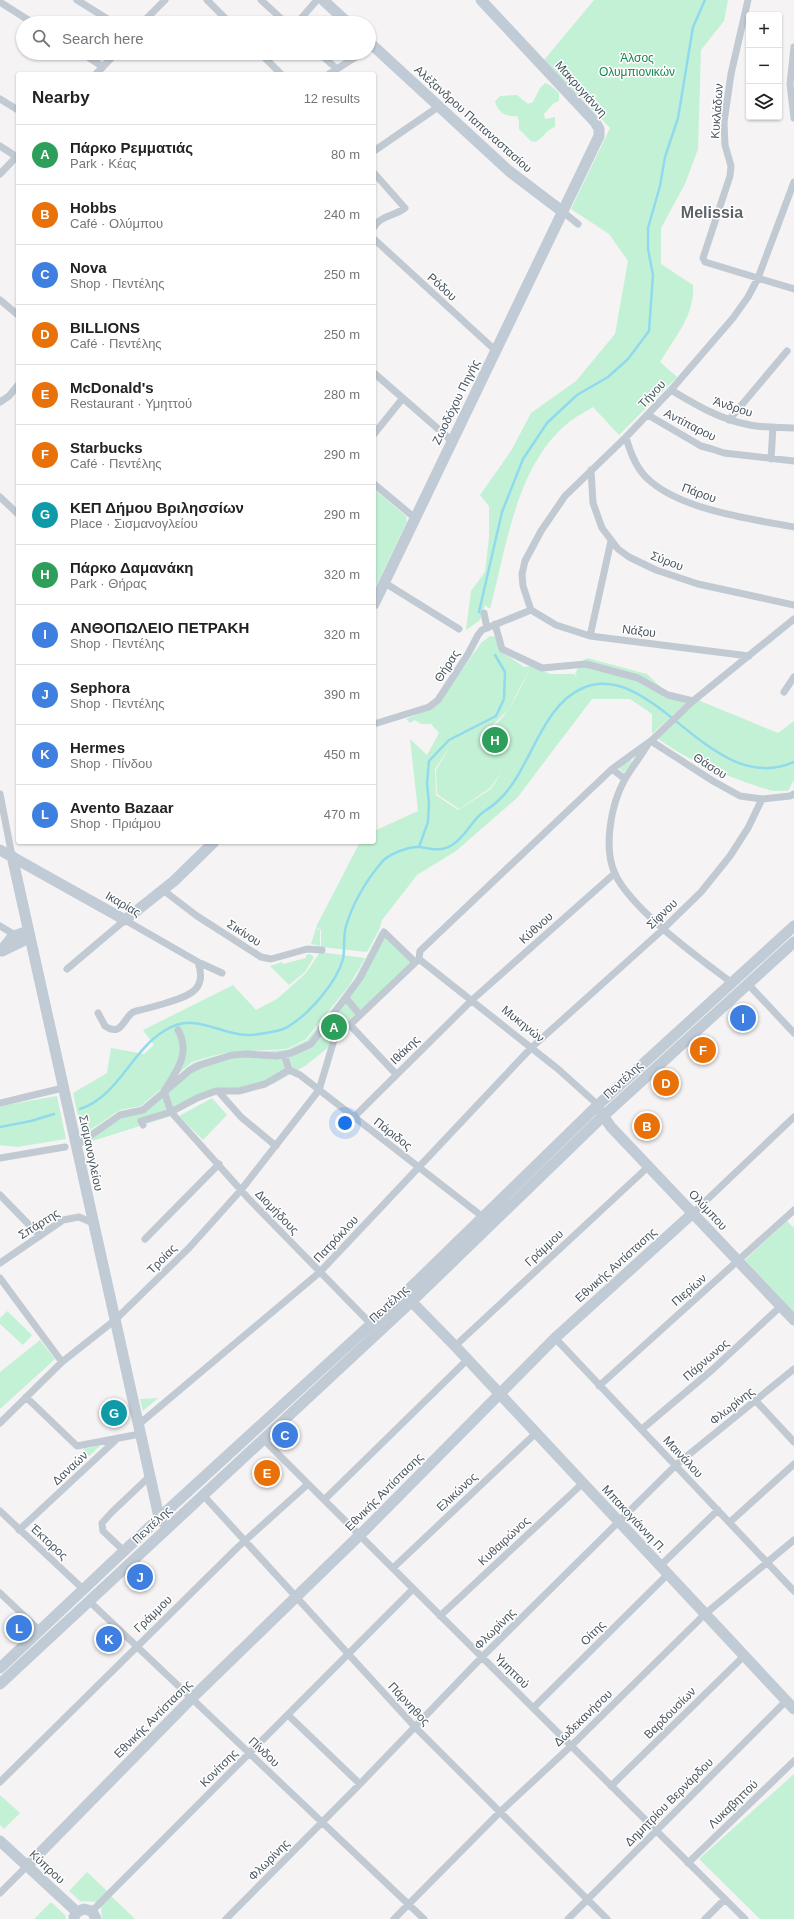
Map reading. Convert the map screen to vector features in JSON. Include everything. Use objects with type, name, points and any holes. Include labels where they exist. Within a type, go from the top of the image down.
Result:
[{"type":"street","points":[[77,0],[103,16]]},
{"type":"street","points":[[149,16],[165,0]]},
{"type":"street","points":[[207,0],[223,16]]},
{"type":"street","points":[[261,0],[278,16]]},
{"type":"street","points":[[303,16],[317,0]]},
{"type":"street","points":[[323,0],[340,16]]},
{"type":"street","name":"Μακρυγιάννη","points":[[480,0],[595,122],[599,129],[598,136],[562,212]]},
{"type":"street","name":"Κυκλάδων","points":[[748,0],[731,74],[724,122],[725,145],[731,166],[730,176],[703,258],[705,262],[794,289]]},
{"type":"street","points":[[0,2],[22,16]]},
{"type":"street","points":[[794,48],[790,84],[794,118]]},
{"type":"street","name":"Αλέξανδρου Παπαναστασίου","points":[[376,50],[509,171],[562,212]]},
{"type":"street","points":[[92,60],[103,67]]},
{"type":"street","points":[[98,72],[110,60]]},
{"type":"street","points":[[267,60],[279,72]]},
{"type":"street","points":[[327,60],[337,69]]},
{"type":"street","points":[[332,72],[351,60]]},
{"type":"street","points":[[0,99],[16,109]]},
{"type":"street","points":[[376,150],[438,106]]},
{"type":"street","points":[[0,146],[16,155]]},
{"type":"street","points":[[0,174],[16,157]]},
{"type":"street","points":[[376,175],[405,208],[399,213],[378,221],[376,224]]},
{"type":"street","name":"Τήνου","points":[[531,610],[523,586],[522,574],[525,562],[541,531],[565,496],[626,437],[671,390],[733,318],[748,297],[758,278],[794,182]]},
{"type":"street","points":[[562,212],[578,224]]},
{"type":"street","name":"Ζωοδόχου Πηγής","points":[[376,600],[562,212]]},
{"type":"street","name":"Ρόδου","points":[[376,241],[495,350]]},
{"type":"street","points":[[0,300],[16,313]]},
{"type":"street","points":[[729,420],[787,351]]},
{"type":"street","points":[[376,376],[452,441]]},
{"type":"street","points":[[0,402],[9,396],[16,388]]},
{"type":"street","name":"Άνδρου","points":[[671,390],[697,406],[729,420],[752,425],[794,428]]},
{"type":"street","points":[[376,432],[403,398]]},
{"type":"street","name":"Αντίπαρου","points":[[648,414],[701,446],[724,453],[794,461]]},
{"type":"street","points":[[771,459],[773,427]]},
{"type":"street","name":"Πάρου","points":[[626,437],[635,462],[642,472],[649,480],[673,495],[711,510],[794,527]]},
{"type":"street","name":"Σύρου","points":[[591,470],[593,503],[596,515],[602,528],[611,541],[618,549],[629,557],[656,570],[698,584],[794,605]]},
{"type":"street","points":[[376,486],[415,518]]},
{"type":"street","points":[[0,497],[16,512]]},
{"type":"street","points":[[590,636],[611,541]]},
{"type":"street","points":[[385,582],[459,629]]},
{"type":"street","name":"Θήρας","points":[[376,723],[429,707],[438,700],[468,654],[478,635],[495,624],[531,610]]},
{"type":"street","name":"Νάξου","points":[[531,610],[556,625],[590,636],[749,656]]},
{"type":"street","points":[[484,613],[487,628]]},
{"type":"street","points":[[319,1090],[334,1040],[417,960],[420,951],[612,769],[651,740],[693,702],[794,619]]},
{"type":"street","points":[[495,624],[502,649],[542,668],[586,664],[638,678],[668,695],[693,702]]},
{"type":"street","points":[[784,692],[794,677]]},
{"type":"street","points":[[651,740],[625,779],[616,801],[610,823],[609,841],[615,873],[630,895],[663,928],[732,983]]},
{"type":"street","name":"Θάσου","points":[[651,740],[740,796],[762,799]]},
{"type":"street","points":[[612,769],[625,779]]},
{"type":"street","name":"Σισμανογλείου","points":[[0,794],[28,935],[63,1088],[71,1147],[93,1223],[159,1518]]},
{"type":"street","points":[[762,799],[793,796]]},
{"type":"street","name":"Σίφνου","points":[[531,1048],[701,892],[730,856],[748,828],[762,799]]},
{"type":"street","points":[[66,969],[163,890],[212,844]]},
{"type":"street","name":"Ικαρίας","points":[[0,850],[198,962],[222,973]]},
{"type":"street","name":"Κύθνου","points":[[472,1000],[615,873]]},
{"type":"street","name":"Σικίνου","points":[[163,890],[197,916],[261,957],[271,959],[307,949],[322,950]]},
{"type":"street","points":[[0,926],[15,935],[28,935]]},
{"type":"street","name":"Πεντέλης","points":[[0,1668],[159,1518],[371,1324],[410,1298],[482,1218],[598,1105],[794,926]]},
{"type":"street","name":"Μυκηνών","points":[[346,998],[360,978],[384,932],[417,960],[472,1000],[558,1069],[598,1105],[603,1117]]},
{"type":"street","points":[[4,950],[15,935]]},
{"type":"street","points":[[4,950],[28,935]]},
{"type":"street","name":"Πεντέλης","points":[[0,1684],[263,1439],[410,1298],[603,1117],[794,942]]},
{"type":"street","points":[[4,950],[24,952],[34,958]]},
{"type":"street","points":[[98,1013],[105,1026],[114,1030],[119,1028],[133,1012],[145,1010],[189,995],[196,989],[199,982],[200,970],[198,962]]},
{"type":"street","points":[[748,984],[794,1033]]},
{"type":"street","points":[[2,1156],[71,1147],[120,1115],[143,1110],[190,1070],[216,1059],[247,1054],[276,1056],[311,1044],[321,1028],[346,998],[360,1015]]},
{"type":"street","name":"Ιθάκης","points":[[354,1117],[472,1000]]},
{"type":"street","points":[[350,1024],[396,1074]]},
{"type":"street","points":[[321,1028],[334,1040]]},
{"type":"street","points":[[164,1091],[182,1062],[183,1039],[178,1030]]},
{"type":"street","name":"Πατρόκλου","points":[[139,1430],[320,1272],[418,1166],[531,1048]]},
{"type":"street","points":[[143,1125],[141,1121],[171,1112],[197,1098],[218,1091],[239,1091],[265,1084],[289,1070],[284,1054]]},
{"type":"street","name":"Πάριδος","points":[[289,1070],[313,1085],[418,1166],[482,1218]]},
{"type":"street","points":[[313,1085],[321,1082]]},
{"type":"street","points":[[0,1103],[63,1088]]},
{"type":"street","name":"Τροίας","points":[[0,1422],[62,1362],[115,1320],[189,1248],[241,1190],[319,1090]]},
{"type":"street","points":[[164,1091],[171,1112]]},
{"type":"street","points":[[218,1091],[241,1117],[276,1146]]},
{"type":"street","name":"Διομήδους","points":[[171,1112],[241,1190],[371,1324]]},
{"type":"street","name":"Ολύμπου","points":[[603,1117],[794,1320]]},
{"type":"street","name":"Εθνικής Αντίστασης","points":[[0,1893],[192,1698],[296,1596],[360,1536],[501,1395],[555,1338],[693,1213],[794,1117]]},
{"type":"street","points":[[145,1239],[218,1164]]},
{"type":"street","name":"Γράμμου","points":[[455,1346],[648,1166]]},
{"type":"street","points":[[0,1195],[40,1236]]},
{"type":"street","name":"Πιερίων","points":[[599,1386],[794,1210]]},
{"type":"street","name":"Σπάρτης","points":[[0,1263],[70,1218],[79,1217],[93,1223]]},
{"type":"street","points":[[0,1278],[62,1362]]},
{"type":"street","name":"Μπακογιάννη Π.","points":[[410,1298],[794,1709]]},
{"type":"street","name":"Πάρνωνος","points":[[642,1429],[712,1370],[781,1306]]},
{"type":"street","name":"Μαινάλου","points":[[555,1338],[794,1591]]},
{"type":"street","points":[[324,1500],[468,1360]]},
{"type":"street","name":"Φλωρίνης","points":[[226,1919],[360,1784],[482,1657],[676,1465],[794,1369]]},
{"type":"street","points":[[26,1397],[77,1446],[118,1438],[139,1430]]},
{"type":"street","points":[[756,1401],[794,1442]]},
{"type":"street","name":"Ελικώνος","points":[[393,1568],[536,1433]]},
{"type":"street","name":"Δαναών","points":[[19,1530],[118,1438]]},
{"type":"street","name":"Υμηττού","points":[[263,1439],[744,1919]]},
{"type":"street","points":[[730,1522],[794,1464]]},
{"type":"street","points":[[124,1551],[103,1531],[102,1523],[150,1476]]},
{"type":"street","name":"Κυθαιρώνος","points":[[440,1616],[583,1483]]},
{"type":"street","name":"Γράμμου","points":[[0,1782],[244,1541],[308,1484]]},
{"type":"street","name":"Πάρνηθος","points":[[203,1495],[415,1727],[607,1919]]},
{"type":"street","name":"Οίτης","points":[[533,1708],[664,1570],[718,1510]]},
{"type":"street","name":"Έκτορος","points":[[0,1511],[83,1589]]},
{"type":"street","points":[[159,1518],[167,1528]]},
{"type":"street","name":"Δωδεκανήσου","points":[[394,1919],[500,1812],[571,1746],[705,1614],[794,1540]]},
{"type":"street","name":"Κονίτσης","points":[[94,1915],[249,1753],[413,1589]]},
{"type":"street","points":[[0,1593],[39,1630]]},
{"type":"street","name":"Πίνδου","points":[[89,1601],[424,1919]]},
{"type":"street","name":"Βαρδουσίων","points":[[612,1786],[744,1656]]},
{"type":"street","name":"Δημητρίου Βερνάρδου","points":[[568,1919],[786,1701]]},
{"type":"street","points":[[288,1715],[360,1784]]},
{"type":"street","name":"Λυκαβηττού","points":[[688,1863],[794,1761]]},
{"type":"street","name":"Κύπρου","points":[[0,1841],[27,1866],[75,1916]]},
{"type":"street","points":[[705,1919],[725,1899]]},
{"type":"street","points":[[75,1916],[84,1909],[94,1915]]},
{"type":"green space","name":"Άλσος Ολυμπιονικών","points":[[594,0],[728,0],[724,21],[701,50],[698,149],[685,184],[661,228],[661,264],[693,285],[693,296],[687,316],[678,335],[660,362],[677,377],[619,435],[593,407],[568,423],[550,441],[536,461],[525,484],[516,509],[508,535],[490,609],[485,605],[480,620],[466,630],[471,591],[485,572],[489,537],[489,506],[480,495],[511,451],[531,413],[576,381],[615,334],[628,261],[609,234],[571,209],[610,128],[544,60]]},
{"type":"green space","points":[[545,83],[550,85],[559,93],[559,101],[554,103],[544,114],[545,119],[555,117],[555,127],[549,130],[536,142],[531,141],[519,129],[519,121],[517,116],[509,116],[500,111],[495,101],[500,96],[517,95],[528,104],[533,102],[540,88]]},
{"type":"green space","points":[[376,491],[406,516],[407,522],[376,586]]},
{"type":"green space","points":[[490,636],[498,637],[502,652],[524,667],[531,666],[550,674],[574,674],[578,680],[575,674],[581,662],[587,658],[647,674],[666,692],[666,697],[686,703],[652,734],[652,714],[630,699],[592,699],[517,798],[456,851],[417,875],[382,920],[379,930],[367,952],[321,947],[321,930],[316,927],[359,844],[376,844],[376,830],[418,811],[410,739],[427,755],[439,733],[431,724],[421,724],[415,720],[410,723],[406,719],[430,709],[440,701],[481,643]],"holes":[[[531,666],[515,699],[510,707]],[[508,710],[493,726],[487,731]],[[450,747],[436,770],[437,794],[459,809],[490,788],[502,772],[491,789],[458,810],[436,795],[435,769]]]},
{"type":"green space","points":[[698,700],[778,733],[794,721],[794,780],[788,791],[769,790],[725,775],[683,755],[657,738]]},
{"type":"green space","points":[[630,759],[632,761],[624,773],[619,768]]},
{"type":"green space","points":[[316,928],[320,930],[320,946],[311,944]]},
{"type":"green space","points":[[380,931],[414,965],[330,1046],[305,1066],[273,1084],[244,1093],[213,1094],[168,1117],[80,1145],[82,1136],[120,1111],[142,1107],[193,1063],[212,1057],[233,1053],[287,1050],[307,1040],[351,986]]},
{"type":"green space","points":[[320,952],[365,958],[349,986],[306,1039],[287,1049],[233,1052],[192,1062],[141,1106],[120,1110],[82,1135],[73,1093],[107,1073],[111,1048],[144,1054],[154,1045],[143,1030],[233,985],[256,1010],[277,999],[306,973]]},
{"type":"green space","points":[[310,954],[314,957],[305,972],[289,985],[270,966],[282,962],[283,964],[306,958],[306,955]]},
{"type":"green space","points":[[57,1096],[66,1139],[17,1147],[0,1145],[0,1106]]},
{"type":"green space","points":[[212,1098],[227,1115],[203,1140],[179,1116]]},
{"type":"green space","points":[[787,1221],[794,1228],[794,1312],[745,1260]]},
{"type":"green space","points":[[7,1311],[32,1335],[23,1345],[0,1324],[0,1318]]},
{"type":"green space","points":[[40,1340],[55,1359],[0,1409],[0,1372]]},
{"type":"green space","points":[[158,1398],[143,1411],[140,1399]]},
{"type":"green space","points":[[101,1445],[89,1456],[83,1449]]},
{"type":"green space","points":[[794,1774],[794,1919],[760,1919],[699,1859]]},
{"type":"green space","points":[[0,1795],[20,1813],[4,1829],[0,1825]]},
{"type":"green space","points":[[87,1872],[108,1892],[98,1902],[80,1901],[69,1891]]},
{"type":"green space","points":[[111,1896],[135,1919],[102,1919],[101,1906]]},
{"type":"green space","points":[[51,1902],[65,1915],[66,1919],[34,1919]]},
{"type":"waterway","points":[[479,612],[502,512],[523,459],[547,423],[577,395],[608,377],[628,359],[649,331],[653,275],[648,249],[648,228],[660,186],[665,157],[678,118],[693,27],[705,0]]},
{"type":"waterway","points":[[419,847],[428,822],[429,803],[427,784],[429,761],[449,740],[496,716],[504,699],[505,672],[495,655]]},
{"type":"waterway","points":[[80,1109],[105,1095],[142,1050],[152,1040],[175,1025],[196,1023],[236,1034],[250,1035],[281,1030],[297,1021],[321,997],[329,987],[340,968],[343,959],[345,930],[352,909],[370,877],[381,863],[388,857],[405,849],[415,847],[444,849],[457,842],[478,817],[496,803],[509,788],[556,709],[568,697],[583,688],[609,684],[634,692],[659,708],[709,747],[736,762],[764,768],[794,762]]},
{"type":"waterway","points":[[0,1127],[31,1121],[54,1114]]},
{"type":"place","name":"Πάρκο Δαμανάκη","points":[[495,740]]},
{"type":"place","name":"ΑΝΘΟΠΩΛΕΙΟ ΠΕΤΡΑΚΗ","points":[[743,1018]]},
{"type":"place","name":"Πάρκο Ρεμματιάς","points":[[334,1027]]},
{"type":"place","name":"Starbucks","points":[[703,1050]]},
{"type":"place","name":"BILLIONS","points":[[666,1083]]},
{"type":"place","name":"Hobbs","points":[[647,1126]]},
{"type":"place","name":"ΚΕΠ Δήμου Βριλησσίων","points":[[114,1413]]},
{"type":"place","name":"Nova","points":[[285,1435]]},
{"type":"place","name":"McDonald's","points":[[267,1473]]},
{"type":"place","name":"Sephora","points":[[140,1577]]},
{"type":"place","name":"Avento Bazaar","points":[[19,1628]]},
{"type":"place","name":"Hermes","points":[[109,1639]]},
{"type":"district","name":"Melissia","points":[[712,212]]}]
